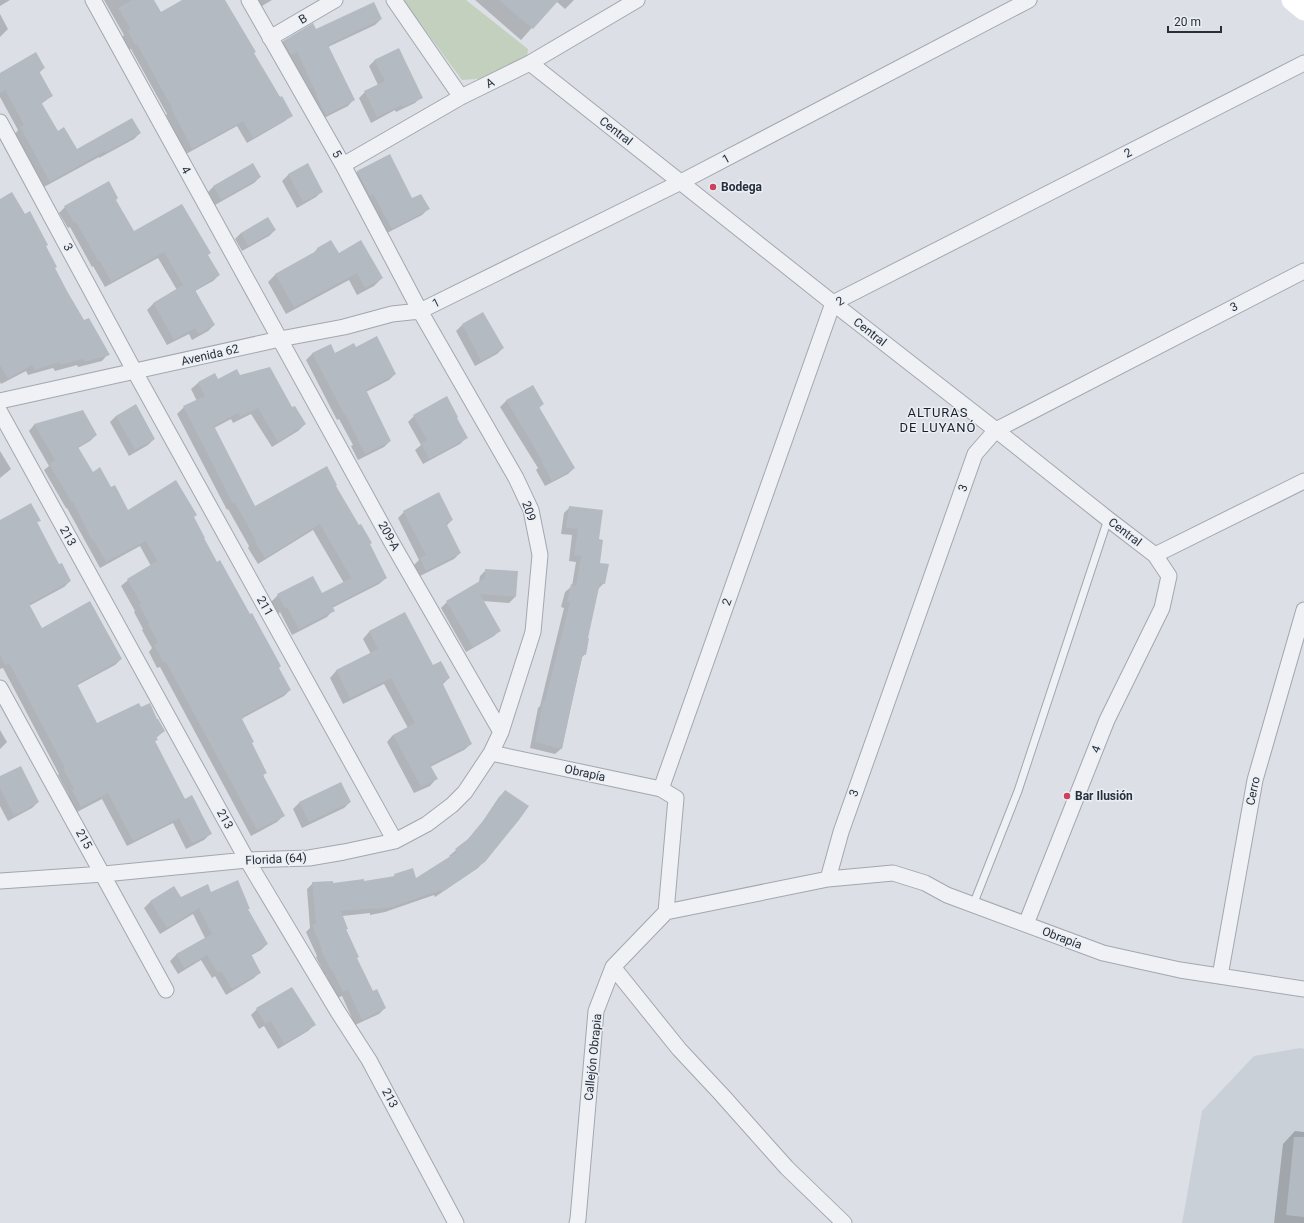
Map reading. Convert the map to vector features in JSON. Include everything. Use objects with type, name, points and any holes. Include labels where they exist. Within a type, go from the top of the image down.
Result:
[{"type":"main road","points":[[1292,0],[1304,10]]},
{"type":"street","name":"4","points":[[93,0],[280,339]]},
{"type":"street","name":"5","points":[[249,0],[343,165],[420,311]]},
{"type":"street","name":"B","points":[[270,38],[335,0]]},
{"type":"street","points":[[394,0],[461,97]]},
{"type":"street","name":"A","points":[[343,165],[461,97],[530,63],[637,0]]},
{"type":"street","name":"1","points":[[420,311],[681,182],[1029,0]]},
{"type":"street","name":"Central","points":[[530,63],[1155,555],[1169,576]]},
{"type":"street","name":"2","points":[[661,788],[833,303],[1304,63]]},
{"type":"street","name":"3","points":[[0,122],[135,372]]},
{"type":"street","name":"3","points":[[828,879],[841,832],[975,454],[996,430],[1304,271]]},
{"type":"street","name":"Avenida 62","points":[[0,401],[280,339],[344,327],[392,314],[420,311]]},
{"type":"street","name":"209","points":[[420,311],[516,478],[531,510],[540,555],[533,632],[501,732]]},
{"type":"street","name":"209-A","points":[[280,339],[396,550],[501,732]]},
{"type":"street","name":"211","points":[[135,372],[395,841]]},
{"type":"street","name":"213","points":[[0,412],[247,860],[338,1012],[369,1060],[456,1223]]},
{"type":"street","points":[[1155,555],[1304,481]]},
{"type":"street","name":"4","points":[[1026,924],[1107,720],[1162,608],[1169,576]]},
{"type":"street","name":"Cerro","points":[[1220,976],[1255,780],[1304,610]]},
{"type":"street","name":"215","points":[[0,688],[104,874],[166,990]]},
{"type":"street","name":"Florida (64)","points":[[0,881],[104,874],[247,860],[310,858],[395,841],[427,824],[465,792],[491,753],[501,732]]},
{"type":"street","name":"Obrapía","points":[[491,753],[661,788],[676,798],[666,912]]},
{"type":"street","name":"Obrapía","points":[[828,879],[893,873],[925,883],[946,895],[1103,953],[1180,970],[1304,989]]},
{"type":"street","points":[[666,912],[828,879]]},
{"type":"street","name":"Callejón Obrapia","points":[[576,1223],[578,1219],[596,1011],[613,967],[666,912]]},
{"type":"street","points":[[613,967],[679,1049],[722,1095],[786,1168],[844,1223]]},
{"type":"lane","points":[[973,905],[1018,791],[1108,519]]},
{"type":"shaded area","points":[[1300,1048],[1304,1049],[1304,1223],[1182,1223],[1202,1111],[1254,1056]]},
{"type":"green space","points":[[403,0],[466,0],[528,49],[527,57],[489,78],[462,80]]},
{"type":"building","points":[[132,0],[154,0],[161,12],[182,0],[225,0],[256,52],[254,53],[293,116],[253,138],[243,121],[192,149],[172,108],[137,44],[135,45],[128,31],[130,29],[118,8]]},
{"type":"building","points":[[499,0],[559,0],[533,29]]},
{"type":"building","points":[[374,2],[382,19],[328,45],[355,100],[326,115],[297,52],[291,55],[283,41],[313,23],[316,29]]},
{"type":"building","points":[[399,48],[423,98],[403,107],[402,105],[377,117],[364,91],[385,81],[374,60]]},
{"type":"building","points":[[36,52],[45,68],[39,71],[53,96],[41,102],[58,131],[64,127],[77,149],[132,118],[141,133],[105,153],[105,151],[50,182],[20,127],[24,125],[5,90],[0,93],[0,73]]},
{"type":"building","points":[[390,154],[412,198],[421,194],[430,209],[392,229],[373,194],[370,196],[357,171]]},
{"type":"building","points":[[253,163],[261,177],[221,200],[213,186]]},
{"type":"building","points":[[308,163],[323,192],[303,202],[288,174]]},
{"type":"building","points":[[109,181],[118,198],[116,200],[134,231],[182,204],[211,253],[208,255],[220,275],[195,290],[215,325],[199,334],[195,328],[174,340],[153,303],[183,285],[164,252],[111,282],[76,222],[74,223],[64,206]]},
{"type":"building","points":[[12,192],[25,214],[30,211],[48,245],[46,246],[57,267],[55,268],[67,291],[84,320],[89,318],[110,355],[85,362],[83,359],[61,365],[59,362],[35,370],[32,365],[8,379],[0,365],[0,199]]},
{"type":"building","points":[[268,217],[276,230],[248,246],[241,233]]},
{"type":"building","points":[[331,240],[339,253],[361,240],[383,278],[365,288],[357,273],[294,307],[275,274],[318,250],[317,248]]},
{"type":"building","points":[[483,312],[504,348],[481,361],[462,324]]},
{"type":"building","points":[[377,336],[396,374],[366,390],[391,441],[365,454],[312,353],[331,344],[335,353],[354,343],[356,347]]},
{"type":"building","points":[[270,367],[292,407],[295,406],[306,424],[278,442],[258,408],[240,417],[238,413],[214,426],[255,506],[327,466],[337,485],[336,486],[359,525],[361,524],[372,543],[370,544],[387,578],[332,606],[335,611],[299,629],[287,607],[285,608],[277,594],[313,576],[322,593],[351,578],[320,524],[265,558],[235,503],[233,504],[183,406],[205,396],[198,382],[215,373],[218,379],[237,369],[240,375]]},
{"type":"building","points":[[533,385],[544,404],[539,407],[575,468],[552,481],[542,463],[543,462],[506,400]]},
{"type":"building","points":[[447,396],[468,438],[429,459],[421,443],[427,440],[413,415]]},
{"type":"building","points":[[136,404],[155,439],[135,450],[116,416]]},
{"type":"building","points":[[83,410],[97,435],[78,447],[93,472],[100,467],[111,487],[115,485],[128,510],[176,480],[197,515],[194,517],[217,562],[220,560],[250,614],[252,613],[281,666],[279,668],[291,690],[243,716],[244,718],[242,719],[254,742],[252,743],[267,773],[263,775],[285,816],[257,830],[166,662],[164,663],[154,645],[158,643],[139,605],[141,604],[127,579],[157,561],[146,541],[106,562],[93,539],[92,540],[73,502],[72,503],[49,464],[55,460],[34,424]]},
{"type":"building","points":[[439,492],[453,520],[446,523],[461,553],[426,571],[420,558],[426,555],[403,511]]},
{"type":"building","points":[[31,503],[41,521],[37,522],[59,564],[62,563],[71,581],[29,604],[42,628],[90,601],[122,659],[77,684],[97,723],[139,703],[141,707],[150,703],[157,719],[165,731],[156,737],[158,740],[155,741],[185,799],[192,795],[212,834],[192,843],[179,818],[133,841],[108,793],[81,807],[72,790],[74,789],[63,769],[65,768],[9,663],[5,665],[0,655],[0,520]]},
{"type":"building","points":[[569,506],[603,510],[599,539],[603,540],[600,563],[609,564],[605,584],[600,583],[588,638],[586,655],[583,654],[562,749],[535,742],[543,701],[545,701],[570,602],[567,602],[571,584],[576,586],[581,556],[574,555],[578,529],[566,528]]},
{"type":"building","points":[[485,569],[518,571],[516,597],[480,594],[501,631],[473,647],[446,601],[485,578]]},
{"type":"building","points":[[405,612],[433,665],[441,661],[450,678],[442,682],[472,744],[430,765],[438,779],[421,787],[393,735],[415,723],[391,678],[350,698],[336,670],[378,649],[369,631]]},
{"type":"building","points":[[21,766],[39,802],[14,816],[0,788],[0,776]]},
{"type":"building","points":[[341,782],[351,802],[309,822],[299,802]]},
{"type":"building","points":[[505,790],[529,806],[485,862],[442,892],[441,890],[392,907],[341,911],[348,929],[346,929],[359,957],[357,958],[373,991],[377,989],[386,1008],[362,1020],[348,990],[343,992],[321,950],[322,949],[312,925],[316,923],[312,882],[333,881],[333,883],[364,879],[364,881],[395,876],[394,874],[413,868],[416,878],[457,852],[455,849],[468,839],[487,816]]},
{"type":"building","points":[[238,880],[250,909],[248,909],[268,944],[251,954],[261,973],[232,989],[221,971],[218,973],[207,955],[184,968],[176,954],[212,934],[199,908],[167,928],[150,901],[174,886],[181,897],[208,884],[211,892]]},
{"type":"building","points":[[292,987],[316,1025],[284,1044],[271,1021],[265,1024],[256,1008]]},
{"type":"building","points":[[1294,1137],[1304,1137],[1304,1217],[1286,1215]]},
{"type":"place","name":"Bodega","points":[[713,187]]},
{"type":"place","name":"Bar Ilusión","points":[[1067,796]]},
{"type":"district","name":"ALTURAS DE LUYANÓ","points":[[938,420]]}]
